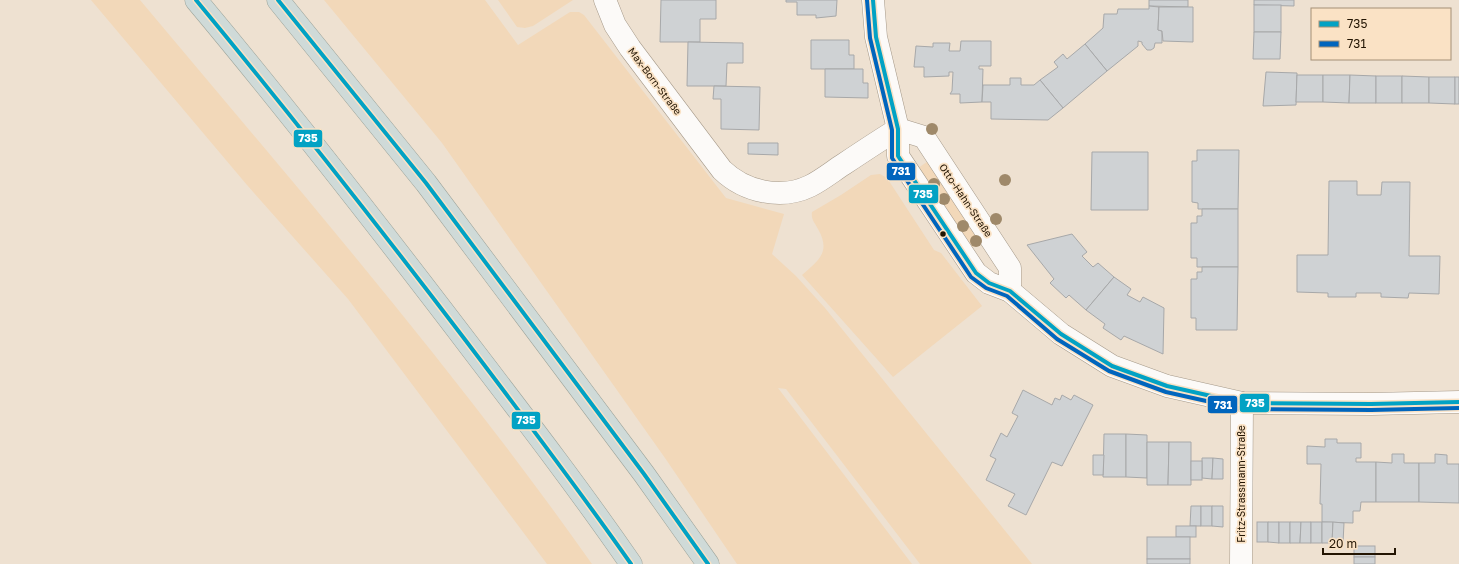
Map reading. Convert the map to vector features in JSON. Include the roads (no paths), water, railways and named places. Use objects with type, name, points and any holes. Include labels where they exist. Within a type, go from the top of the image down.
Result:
[{"type":"highway","points":[[196,0],[256,72],[384,232],[592,508],[631,564]]},
{"type":"highway","points":[[278,0],[426,183],[644,474],[708,564]]},
{"type":"street","name":"Max-Born-Straße","points":[[605,0],[615,25],[630,48],[722,170],[731,178],[755,190],[770,193],[785,193],[811,186],[898,128]]},
{"type":"street","points":[[872,0],[876,37],[898,128],[898,156],[976,273],[989,283],[1010,291],[1061,334],[1112,366],[1168,386],[1242,403],[1371,404],[1459,402]]},
{"type":"street","name":"Otto-Hahn-Straße","points":[[898,128],[924,137],[1010,268],[1010,291]]},
{"type":"street","name":"Fritz-Strassmann-Straße","points":[[1241,564],[1242,403]]}]
